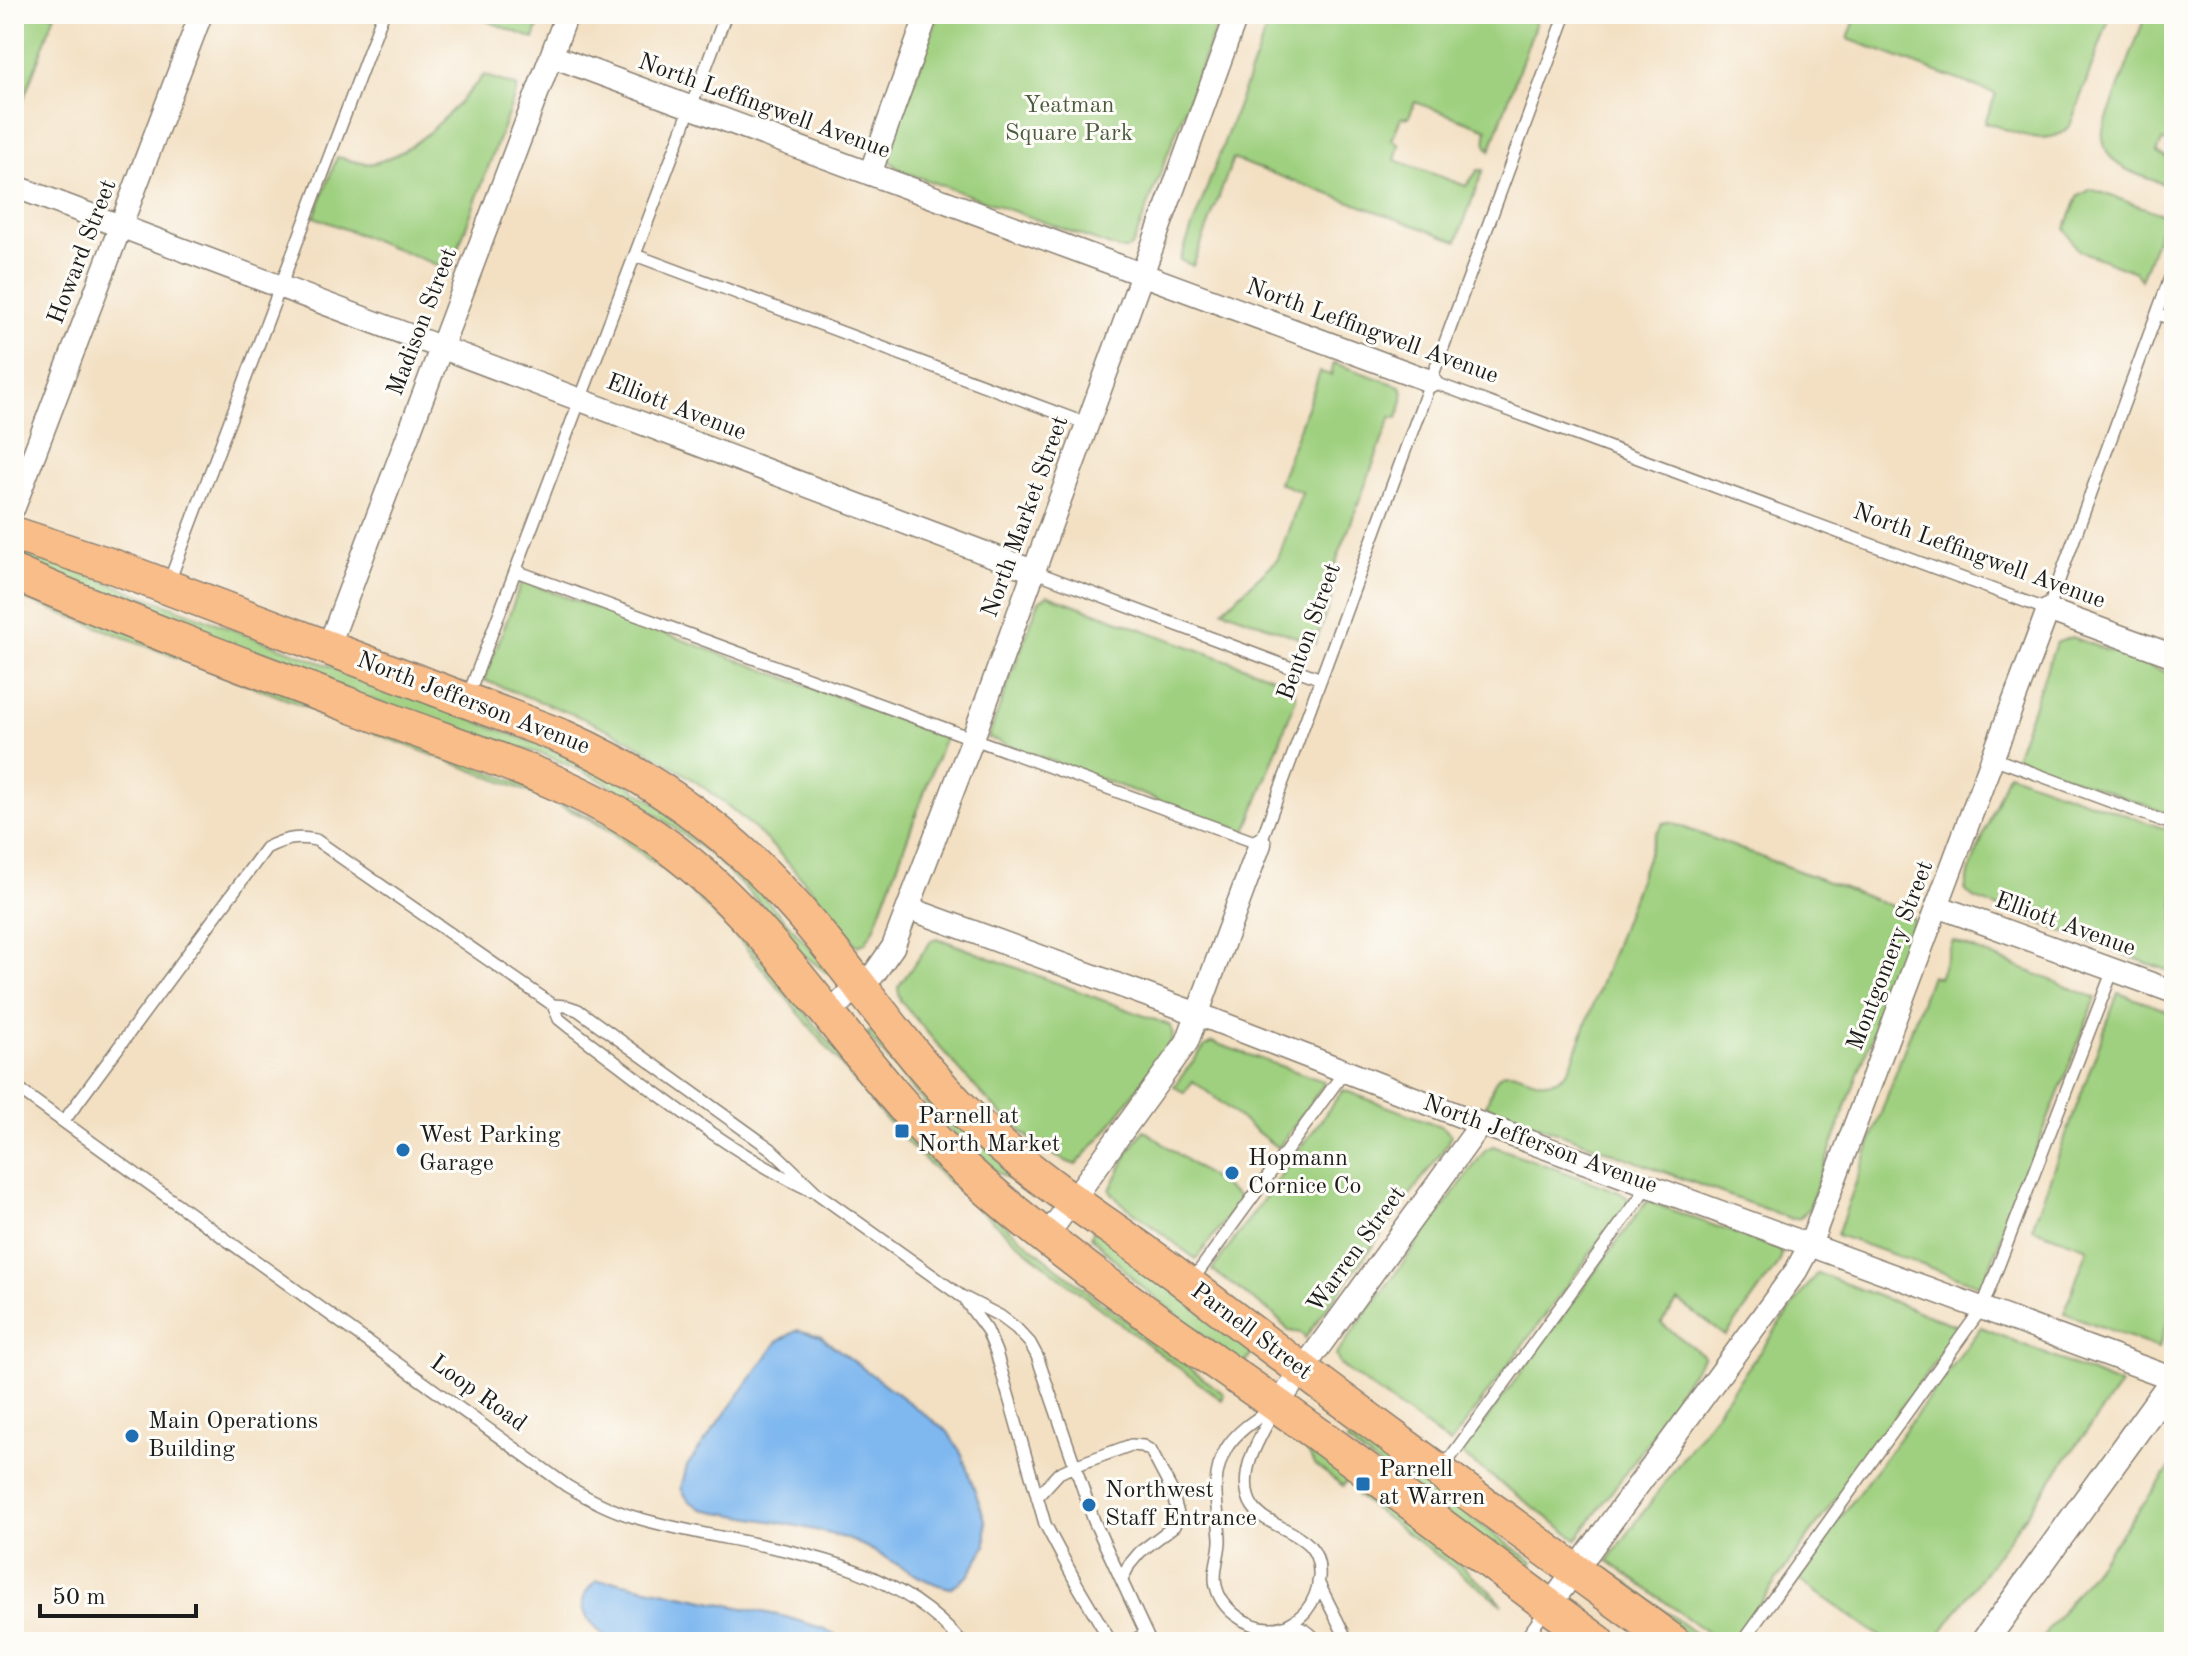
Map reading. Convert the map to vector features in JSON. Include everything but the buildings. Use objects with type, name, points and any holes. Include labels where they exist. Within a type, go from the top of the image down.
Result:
[{"type":"main road","name":"North Jefferson Avenue","points":[[14,534],[167,587],[598,752],[691,811],[752,861],[860,987]]},
{"type":"main road","name":"North Jefferson Avenue","points":[[14,573],[185,644],[534,773],[601,804],[671,848],[716,885],[770,941],[827,1013]]},
{"type":"main road","name":"Parnell Street","points":[[860,987],[924,1067],[994,1139],[1301,1371],[1673,1642]]},
{"type":"main road","name":"Parnell Street","points":[[827,1013],[950,1155],[1046,1237],[1598,1642]]},
{"type":"street","name":"Howard Street","points":[[14,507],[201,14]]},
{"type":"street","name":"Madison Street","points":[[328,648],[567,14]]},
{"type":"street","points":[[870,174],[927,14]]},
{"type":"street","name":"North Market Street","points":[[827,1013],[860,987],[886,959],[908,908],[1237,14]]},
{"type":"street","name":"North Leffingwell Avenue","points":[[552,56],[1430,381]]},
{"type":"street","name":"Elliott Avenue","points":[[14,186],[1033,571]]},
{"type":"street","name":"North Leffingwell Avenue","points":[[2048,610],[2174,656]]},
{"type":"street","name":"Montgomery Street","points":[[1549,1606],[1796,1271],[1810,1245],[2048,610]]},
{"type":"street","name":"Benton Street","points":[[1046,1237],[1182,1050],[1260,844]]},
{"type":"street","name":"Elliott Avenue","points":[[1937,906],[2174,992]]},
{"type":"street","name":"North Jefferson Avenue","points":[[908,908],[1198,1014],[1481,1124],[2174,1379]]},
{"type":"street","name":"Warren Street","points":[[1276,1406],[1481,1124]]},
{"type":"street","points":[[1984,1642],[2174,1379]]},
{"type":"lane","points":[[167,587],[383,14]]},
{"type":"lane","points":[[467,700],[726,14]]},
{"type":"lane","name":"Benton Street","points":[[1260,844],[1566,14]]},
{"type":"lane","points":[[635,255],[1087,424]]},
{"type":"lane","name":"Montgomery Street","points":[[2048,610],[2174,267]]},
{"type":"lane","points":[[2157,314],[2174,320]]},
{"type":"lane","name":"North Leffingwell Avenue","points":[[1430,381],[2048,610]]},
{"type":"lane","points":[[516,571],[1260,844]]},
{"type":"lane","name":"Elliott Avenue","points":[[1033,571],[1321,679]]},
{"type":"lane","points":[[1993,758],[2174,825]]},
{"type":"lane","points":[[64,1121],[266,848],[284,839],[300,837],[316,840],[553,1005],[578,1010],[771,1149],[817,1193],[961,1296],[1016,1328],[1037,1356],[1094,1521],[1148,1638],[1131,1642]]},
{"type":"lane","points":[[1742,1642],[1982,1308],[2113,970]]},
{"type":"lane","points":[[553,1005],[559,1019],[569,1027],[734,1149],[775,1174],[817,1193]]},
{"type":"lane","points":[[1189,1285],[1344,1072]]},
{"type":"lane","name":"Loop Road","points":[[14,1086],[567,1486],[598,1504],[633,1517],[823,1558],[860,1570],[895,1587],[923,1606],[961,1642]]},
{"type":"lane","points":[[1439,1472],[1649,1185]]},
{"type":"lane","points":[[961,1296],[987,1330],[996,1352],[1051,1538],[1111,1642]]},
{"type":"lane","points":[[1276,1406],[1248,1466],[1249,1500],[1267,1519],[1311,1545],[1319,1573],[1313,1603],[1289,1625]]},
{"type":"lane","points":[[1276,1406],[1245,1427],[1227,1447],[1219,1464],[1214,1487],[1220,1540],[1216,1586],[1224,1604],[1239,1619],[1264,1628],[1299,1627],[1317,1642]]},
{"type":"lane","points":[[1037,1497],[1059,1473],[1121,1448],[1143,1446],[1157,1460],[1177,1503],[1178,1514],[1174,1526],[1140,1552],[1122,1580]]},
{"type":"lane","points":[[1318,1582],[1348,1642]]},
{"type":"lane","points":[[1523,1642],[1549,1606]]},
{"type":"green space","points":[[14,14],[55,14],[14,125]]},
{"type":"green space","points":[[469,14],[542,14],[534,39]]},
{"type":"green space","name":"Yeatman Square Park","points":[[939,14],[1221,14],[1133,245],[1128,249],[1119,249],[901,171],[889,160],[888,151]]},
{"type":"green space","points":[[1272,14],[1515,14],[1536,22],[1490,151],[1486,143],[1487,129],[1415,102],[1409,117],[1401,118],[1392,139],[1399,145],[1395,160],[1466,186],[1478,170],[1483,170],[1457,241],[1233,159],[1193,266],[1180,260]]},
{"type":"green space","points":[[1857,14],[2111,14],[2071,123],[2063,132],[2043,138],[2019,134],[1985,122],[1996,94],[1848,39]]},
{"type":"green space","points":[[2146,14],[2174,14],[2174,145],[2162,141],[2157,153],[2174,160],[2174,188],[2116,163],[2104,143],[2103,130]]},
{"type":"green space","points":[[484,75],[518,87],[450,270],[314,217],[337,157],[370,164],[406,149],[435,127]]},
{"type":"green space","points":[[2091,189],[2165,215],[2141,280],[2135,272],[2078,250],[2065,229],[2078,197]]},
{"type":"green space","points":[[1334,363],[1400,386],[1403,398],[1397,418],[1391,417],[1329,581],[1334,591],[1315,644],[1223,610],[1278,559],[1302,492],[1279,483],[1320,372],[1331,375]]},
{"type":"green space","points":[[14,547],[606,770],[712,841],[830,969],[826,972],[800,952],[768,911],[713,857],[642,804],[593,776],[543,754],[460,734],[14,561]]},
{"type":"green space","points":[[522,581],[945,736],[874,929],[865,943],[857,946],[809,886],[764,838],[682,772],[608,730],[484,680]]},
{"type":"green space","points":[[14,586],[532,788],[624,834],[691,884],[741,935],[898,1125],[894,1128],[882,1115],[736,936],[682,883],[613,833],[529,792],[14,595]]},
{"type":"green space","points":[[1048,595],[1292,684],[1296,698],[1246,832],[988,738],[1039,601]]},
{"type":"green space","points":[[2072,637],[2174,675],[2174,816],[2015,757],[2056,643]]},
{"type":"green space","points":[[2008,773],[2174,832],[2174,973],[1973,898],[1965,890]]},
{"type":"green space","points":[[1669,822],[1910,913],[1914,921],[1809,1208],[1800,1218],[1792,1219],[1486,1106],[1497,1079],[1506,1072],[1543,1082],[1562,1076],[1571,1065],[1656,833],[1664,823]]},
{"type":"green space","points":[[937,938],[1171,1027],[1170,1043],[1107,1130],[1076,1165],[1029,1138],[1005,1117],[900,1000],[898,987],[932,940]]},
{"type":"green space","points":[[1953,941],[2096,998],[1982,1286],[1837,1235],[1931,975],[1939,978]]},
{"type":"green space","points":[[2118,993],[2174,1013],[2174,1304],[2158,1348],[2064,1313],[2088,1248],[2032,1228]]},
{"type":"green space","points":[[876,1027],[1034,1189],[1014,1182],[991,1167],[944,1124],[867,1034]]},
{"type":"green space","points":[[1212,1042],[1323,1081],[1324,1084],[1278,1148],[1193,1081],[1184,1093],[1174,1086],[1205,1046]]},
{"type":"green space","points":[[1343,1090],[1443,1127],[1451,1135],[1449,1142],[1305,1338],[1301,1333],[1289,1331],[1272,1313],[1212,1270]]},
{"type":"green space","points":[[903,1130],[1018,1236],[1224,1394],[1222,1400],[1096,1306],[1015,1240],[936,1171],[899,1134]]},
{"type":"green space","points":[[1144,1130],[1241,1199],[1196,1259],[1118,1200],[1110,1190],[1128,1153]]},
{"type":"green space","points":[[1493,1146],[1619,1192],[1628,1198],[1628,1203],[1450,1444],[1340,1365],[1336,1355],[1486,1149]]},
{"type":"green space","points":[[1647,1201],[1778,1249],[1782,1254],[1726,1336],[1678,1301],[1661,1323],[1704,1356],[1676,1394],[1680,1398],[1577,1539],[1461,1454]]},
{"type":"green space","points":[[1094,1229],[1253,1352],[1243,1366],[1137,1283],[1091,1236]]},
{"type":"green space","points":[[1817,1273],[1960,1327],[1732,1642],[1721,1642],[1608,1561]]},
{"type":"green space","points":[[1981,1327],[2120,1385],[1934,1642],[1888,1642],[1796,1578]]},
{"type":"green space","points":[[1353,1432],[1533,1562],[1525,1572],[1347,1442]]},
{"type":"green space","points":[[1315,1448],[1351,1475],[1343,1486],[1314,1464],[1307,1451]]},
{"type":"green space","points":[[2174,1463],[2174,1642],[2039,1642]]},
{"type":"green space","points":[[1365,1485],[1492,1592],[1503,1605],[1357,1496]]},
{"type":"green space","points":[[1608,1569],[1707,1642],[1698,1642],[1621,1586]]},
{"type":"water","points":[[798,1330],[820,1336],[948,1432],[962,1455],[986,1522],[986,1546],[968,1576],[950,1588],[925,1580],[855,1542],[799,1526],[702,1509],[688,1500],[681,1488],[687,1466],[778,1341]]},
{"type":"water","points":[[597,1581],[614,1581],[786,1617],[825,1629],[847,1642],[612,1642],[590,1621],[583,1606],[588,1589]]},
{"type":"place","name":"Parnell at North Market","points":[[902,1131]]},
{"type":"place","name":"West Parking Garage","points":[[403,1150]]},
{"type":"place","name":"Hopmann Cornice Co","points":[[1232,1173]]},
{"type":"place","name":"Main Operations Building","points":[[132,1436]]},
{"type":"place","name":"Parnell at Warren","points":[[1363,1484]]},
{"type":"place","name":"Northwest Staff Entrance","points":[[1089,1505]]}]
